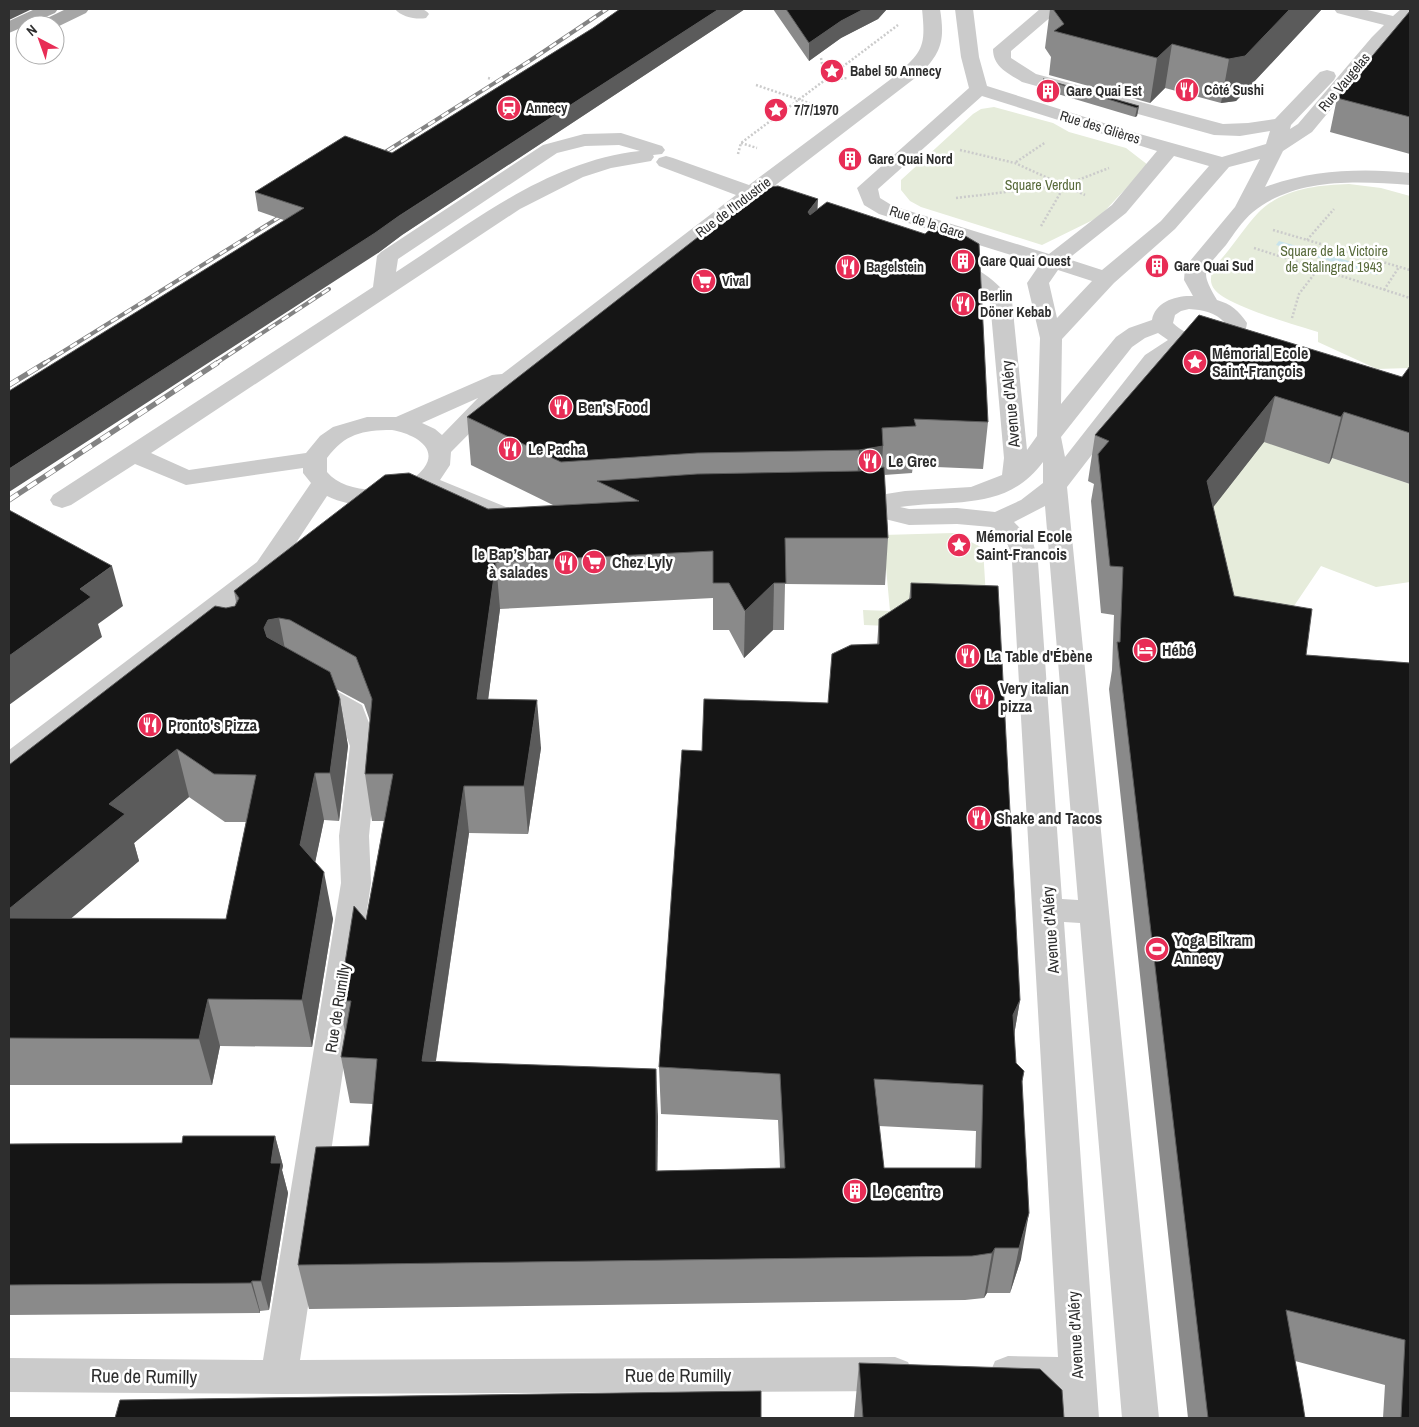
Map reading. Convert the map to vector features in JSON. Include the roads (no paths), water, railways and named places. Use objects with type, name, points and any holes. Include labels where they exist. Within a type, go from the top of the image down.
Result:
[{"type":"main road","points":[[9,28],[48,9]]},
{"type":"main road","points":[[65,16],[80,9]]},
{"type":"street","name":"Rue de l'Industrie","points":[[439,451],[515,374],[902,80],[928,56],[933,44],[934,28],[931,9]]},
{"type":"street","points":[[964,9],[970,57],[979,90]]},
{"type":"street","points":[[970,57],[1001,30],[1030,9]]},
{"type":"street","name":"Rue des Glières","points":[[1051,9],[1002,49],[1002,59],[1009,66],[1029,78],[1214,129],[1230,131],[1252,130],[1282,123]]},
{"type":"street","points":[[1343,9],[1401,18]]},
{"type":"street","name":"Rue Vaugelas","points":[[1208,304],[1197,285],[1195,270],[1199,262],[1244,209],[1275,148],[1282,123],[1364,37],[1401,18]]},
{"type":"street","name":"Rue Vaugelas","points":[[1222,163],[1275,148],[1305,128],[1401,18]]},
{"type":"street","name":"Rue des Glières","points":[[979,90],[1222,163]]},
{"type":"street","name":"Rue de la Gare","points":[[979,90],[867,188],[871,201],[886,210],[1053,261]]},
{"type":"street","points":[[382,290],[388,256],[550,149],[584,140],[621,139],[769,206]]},
{"type":"street","points":[[1141,1418],[1055,486],[1055,464],[1049,438],[1051,338],[1038,283],[1053,261],[1118,209],[1170,148]]},
{"type":"street","points":[[62,500],[513,205],[558,179],[595,165],[627,158],[655,156]]},
{"type":"street","points":[[1051,338],[1106,278],[1168,225],[1222,163]]},
{"type":"street","points":[[1244,209],[1273,191],[1295,185],[1323,180],[1376,177],[1410,179]]},
{"type":"street","name":"Avenue d'Aléry","points":[[926,259],[985,282],[1001,301],[1016,458],[1014,479]]},
{"type":"street","points":[[1053,261],[1106,278]]},
{"type":"street","points":[[1211,344],[1245,332],[1229,314],[1222,309],[1208,304],[1190,302],[1173,306],[1164,313],[1162,324],[1170,333],[1184,341],[1211,344],[1238,353]]},
{"type":"street","name":"Avenue d'Aléry","points":[[1014,479],[1028,465],[1073,404],[1124,342],[1137,332],[1162,324]]},
{"type":"street","points":[[856,508],[909,517],[957,516],[998,520],[1030,505],[1055,486],[1153,360],[1184,341]]},
{"type":"street","name":"Rue de l'Industrie","points":[[399,424],[515,374]]},
{"type":"street","points":[[370,424],[399,424],[426,434],[437,445],[439,451],[440,457],[436,470],[424,482],[404,492],[378,498],[349,496],[332,490],[323,483],[315,472],[315,459],[328,440],[347,430],[370,424]]},
{"type":"street","points":[[133,454],[186,478],[315,459]]},
{"type":"street","points":[[826,509],[856,508],[905,499],[973,494],[995,488],[1014,479]]},
{"type":"street","points":[[424,482],[499,513],[518,518],[551,521]]},
{"type":"street","points":[[267,567],[323,483]]},
{"type":"street","points":[[349,515],[378,498]]},
{"type":"street","name":"Avenue d'Aléry","points":[[998,520],[1020,542],[1025,562],[1080,1418]]},
{"type":"street","points":[[9,765],[267,567],[316,536]]},
{"type":"street","points":[[1027,603],[1066,603]]},
{"type":"street","points":[[192,624],[217,637]]},
{"type":"street","name":"Rue de Rumilly","points":[[279,1377],[356,883],[354,836],[364,746],[352,712],[288,676]]},
{"type":"street","points":[[1048,910],[1094,912]]},
{"type":"street","points":[[975,1373],[1077,1374]]},
{"type":"street","name":"Rue de Rumilly","points":[[9,1375],[279,1377],[925,1374]]},
{"type":"water","points":[[1279,241],[1380,270],[1377,275],[1276,245]]},
{"type":"railway","points":[[374,159],[531,60],[607,9]]},
{"type":"railway","points":[[43,364],[291,210]]},
{"type":"railway","points":[[215,364],[329,289]]},
{"type":"railway","points":[[9,385],[45,363]]},
{"type":"railway","points":[[9,500],[217,363]]},
{"type":"place","name":"Babel 50 Annecy","points":[[832,71]]},
{"type":"place","name":"Côté Sushi","points":[[1187,90]]},
{"type":"place","name":"Gare Quai Est","points":[[1048,91]]},
{"type":"place","name":"Annecy","points":[[509,108]]},
{"type":"place","name":"7/7/1970","points":[[776,110]]},
{"type":"place","name":"Gare Quai Nord","points":[[850,159]]},
{"type":"place","name":"Gare Quai Ouest","points":[[963,261]]},
{"type":"place","name":"Gare Quai Sud","points":[[1157,266]]},
{"type":"place","name":"Bagelstein","points":[[848,267]]},
{"type":"place","name":"Vival","points":[[704,281]]},
{"type":"place","name":"Berlin Döner Kebab","points":[[963,304]]},
{"type":"place","name":"Mémorial Ecole Saint-François","points":[[1195,362]]},
{"type":"place","name":"Ben's Food","points":[[561,407]]},
{"type":"place","name":"Le Pacha","points":[[510,449]]},
{"type":"place","name":"Le Grec","points":[[870,461]]},
{"type":"place","name":"Mémorial Ecole Saint-Francois","points":[[959,545]]},
{"type":"place","name":"Chez Lyly","points":[[594,562]]},
{"type":"place","name":"le Bap’s bar à salades","points":[[566,563]]},
{"type":"place","name":"Hébé","points":[[1145,650]]},
{"type":"place","name":"La Table d'Ébène","points":[[968,656]]},
{"type":"place","name":"Very italian pizza","points":[[982,697]]},
{"type":"place","name":"Pronto's Pizza","points":[[150,725]]},
{"type":"place","name":"Shake and Tacos","points":[[979,818]]},
{"type":"place","name":"Yoga Bikram Annecy","points":[[1157,949]]},
{"type":"place","name":"Le centre","points":[[855,1191]]},
{"type":"park label","name":"Square Verdun","points":[[1043,185]]},
{"type":"park label","name":"Square de la Victoire de Stalingrad 1943","points":[[1334,260]]}]
